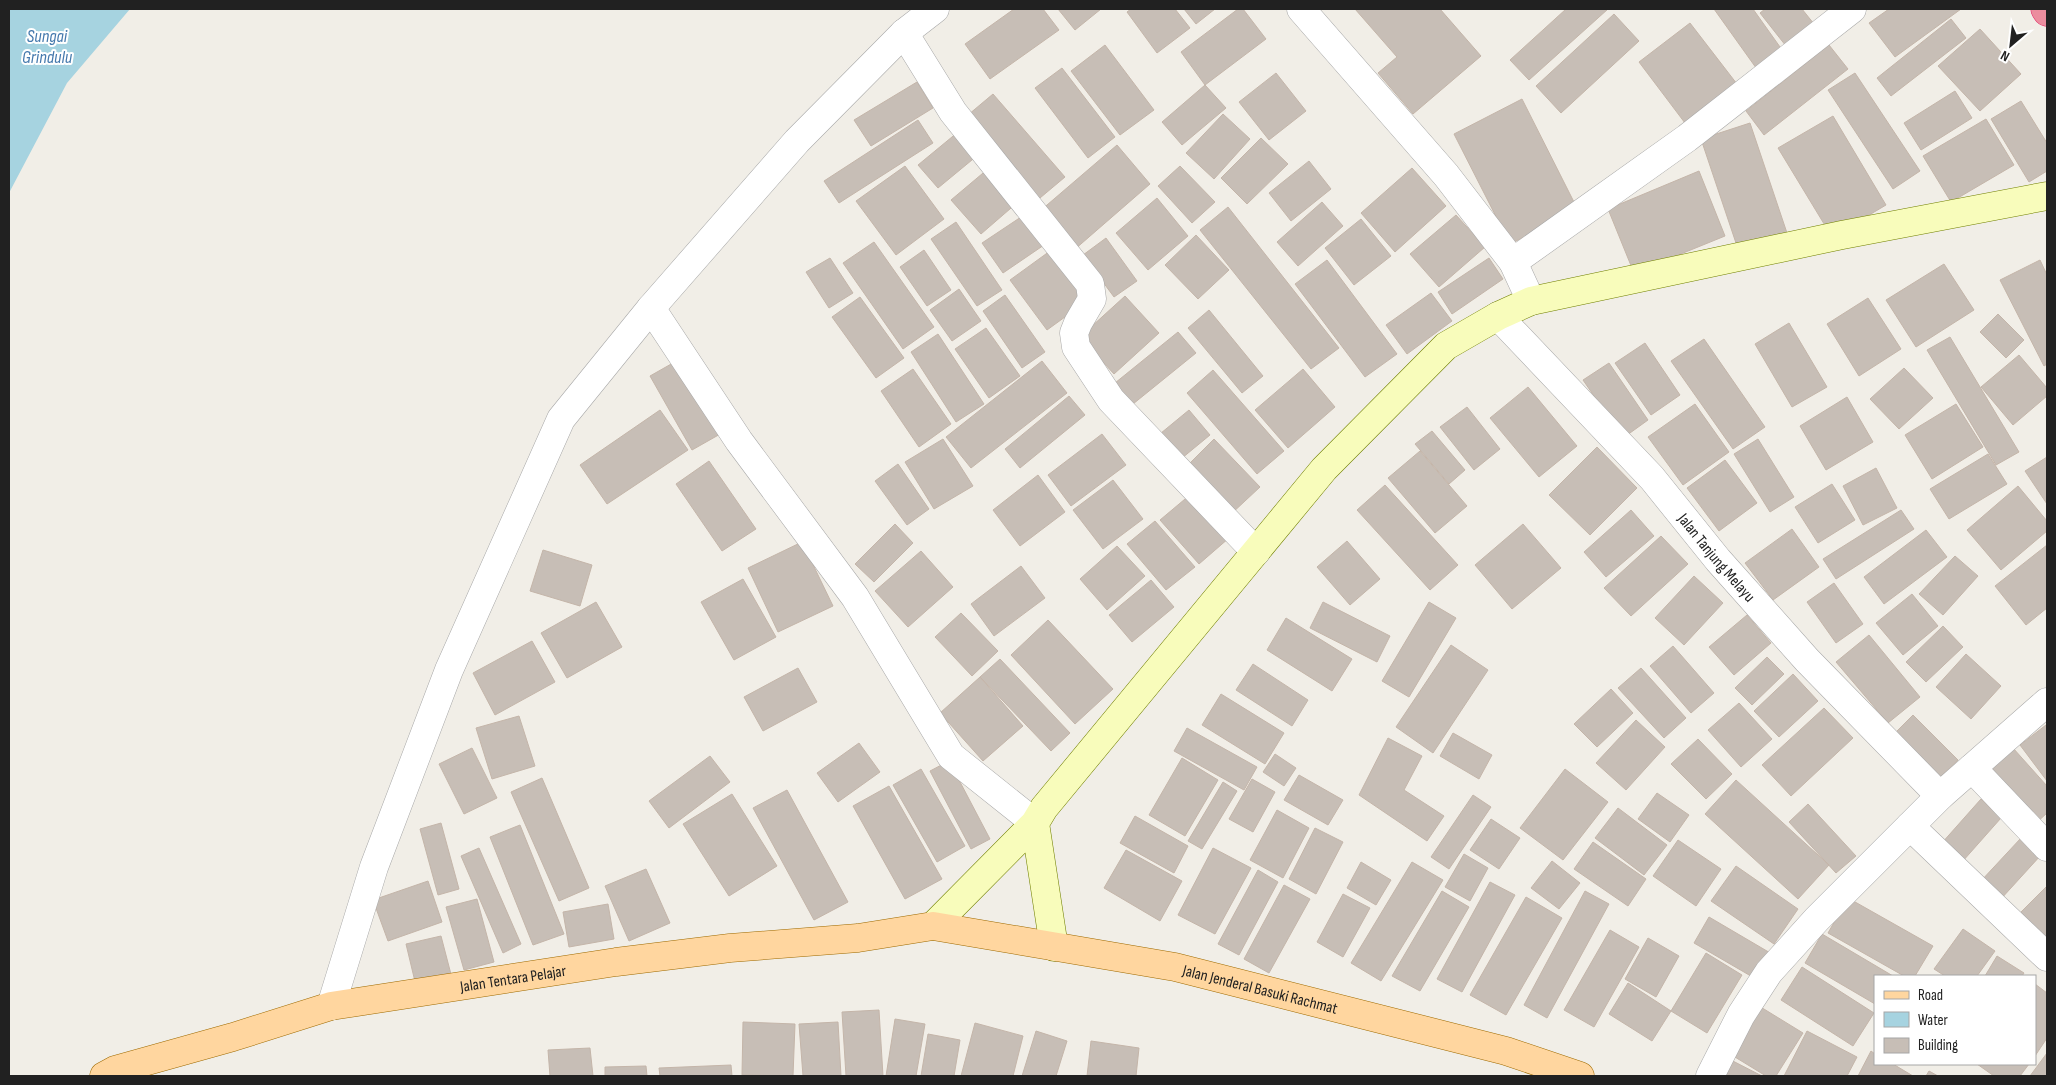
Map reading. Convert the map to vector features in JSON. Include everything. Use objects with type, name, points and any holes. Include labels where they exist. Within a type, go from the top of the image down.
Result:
[{"type":"main road","name":"Jalan Tentara Pelajar","points":[[104,1076],[115,1070],[233,1037],[330,1006],[616,962],[730,948],[858,938],[933,926]]},
{"type":"main road","name":"Jalan Jenderal Basuki Rachmat","points":[[933,926],[1175,967],[1506,1050],[1580,1076]]},
{"type":"street","points":[[330,1006],[374,866],[449,670],[561,419],[651,308],[797,141],[904,32],[935,9]]},
{"type":"street","points":[[1302,9],[1446,175],[1513,262],[1531,301]]},
{"type":"street","points":[[1513,262],[1687,138],[1852,9]]},
{"type":"street","points":[[904,32],[953,112],[1090,284],[1092,298],[1076,328],[1076,346],[1111,400],[1256,552]]},
{"type":"street","points":[[933,926],[1035,823],[1044,808],[1324,469],[1446,346],[1498,316],[1531,301],[1842,234],[2047,196]]},
{"type":"street","points":[[651,308],[739,441],[855,597],[951,756],[1035,823],[1054,947]]},
{"type":"street","name":"Jalan Tanjung Melayu","points":[[1498,316],[1652,478],[1718,560],[1807,660],[1940,796]]},
{"type":"street","points":[[1710,1076],[1741,1015],[1769,972],[1817,919],[1940,796],[2047,702]]},
{"type":"street","points":[[1972,768],[2047,847]]},
{"type":"street","points":[[1910,826],[2047,958]]},
{"type":"water","name":"Sungai Grindulu","points":[[9,9],[130,9],[67,83],[9,193]]},
{"type":"building","points":[[1014,9],[1043,9],[1059,30],[990,79],[965,44]]},
{"type":"building","points":[[1058,9],[1101,9],[1075,30]]},
{"type":"building","points":[[1131,9],[1175,9],[1190,28],[1157,53],[1127,12]]},
{"type":"building","points":[[1184,9],[1215,9],[1196,24]]},
{"type":"building","points":[[1238,9],[1243,9],[1266,39],[1205,85],[1181,52]]},
{"type":"building","points":[[1355,9],[1440,9],[1481,56],[1413,114],[1378,73],[1397,57]]},
{"type":"building","points":[[1566,9],[1608,9],[1529,80],[1510,60]]},
{"type":"building","points":[[1714,9],[1753,9],[1785,54],[1759,72]]},
{"type":"building","points":[[1765,9],[1802,9],[1814,24],[1786,46],[1760,13]]},
{"type":"building","points":[[1889,9],[1961,9],[1895,57],[1869,23]]},
{"type":"building","points":[[1614,14],[1639,41],[1561,113],[1536,86]]},
{"type":"building","points":[[1951,19],[1966,38],[1891,96],[1877,78]]},
{"type":"building","points":[[1690,23],[1737,84],[1685,123],[1639,62]]},
{"type":"building","points":[[1980,29],[2021,74],[1980,111],[1938,66]]},
{"type":"building","points":[[1105,45],[1154,110],[1120,135],[1071,71]]},
{"type":"building","points":[[1829,45],[1848,69],[1764,135],[1746,111]]},
{"type":"building","points":[[1062,68],[1115,137],[1088,158],[1035,88]]},
{"type":"building","points":[[1276,73],[1306,111],[1269,140],[1239,102]]},
{"type":"building","points":[[1855,73],[1920,171],[1893,189],[1828,90]]},
{"type":"building","points":[[917,82],[933,108],[871,146],[854,120]]},
{"type":"building","points":[[1205,85],[1226,108],[1182,145],[1162,122]]},
{"type":"building","points":[[1955,91],[1972,118],[1921,150],[1904,123]]},
{"type":"building","points":[[993,94],[1065,177],[1034,203],[962,120]]},
{"type":"building","points":[[1522,99],[1578,210],[1510,244],[1454,134]]},
{"type":"building","points":[[2021,101],[2047,143],[2047,171],[2029,182],[1991,119]]},
{"type":"building","points":[[1223,114],[1250,139],[1214,179],[1186,153]]},
{"type":"building","points":[[1833,116],[1886,205],[1832,237],[1778,148]]},
{"type":"building","points":[[1986,119],[2014,165],[1951,202],[1923,156]]},
{"type":"building","points":[[918,120],[933,143],[839,203],[824,181]]},
{"type":"building","points":[[1750,123],[1788,236],[1739,252],[1701,139]]},
{"type":"building","points":[[958,132],[978,155],[938,188],[918,165]]},
{"type":"building","points":[[1261,138],[1288,164],[1247,204],[1221,178]]},
{"type":"building","points":[[1117,145],[1150,184],[1074,250],[1040,211]]},
{"type":"building","points":[[1309,161],[1331,189],[1291,221],[1269,193]]},
{"type":"building","points":[[905,166],[944,219],[896,255],[856,201]]},
{"type":"building","points":[[1180,166],[1215,202],[1192,223],[1158,186]]},
{"type":"building","points":[[989,168],[1018,202],[981,234],[951,200]]},
{"type":"building","points":[[1412,168],[1446,206],[1395,252],[1361,213]]},
{"type":"building","points":[[1699,171],[1725,236],[1634,273],[1608,209]]},
{"type":"building","points":[[1157,198],[1188,236],[1148,270],[1116,233]]},
{"type":"building","points":[[1322,202],[1343,226],[1298,266],[1277,242]]},
{"type":"building","points":[[1228,207],[1339,348],[1311,369],[1200,230]]},
{"type":"building","points":[[1027,213],[1047,243],[1003,273],[982,243]]},
{"type":"building","points":[[1456,215],[1485,247],[1439,287],[1410,254]]},
{"type":"building","points":[[1361,219],[1391,256],[1354,285],[1325,248]]},
{"type":"building","points":[[956,222],[1002,290],[977,306],[931,239]]},
{"type":"building","points":[[1196,235],[1229,270],[1198,299],[1165,265]]},
{"type":"building","points":[[1106,238],[1137,281],[1114,297],[1083,255]]},
{"type":"building","points":[[874,242],[934,327],[903,349],[843,263]]},
{"type":"building","points":[[924,250],[951,290],[927,306],[900,267]]},
{"type":"building","points":[[1050,251],[1087,301],[1047,330],[1010,280]]},
{"type":"building","points":[[830,258],[853,293],[829,308],[806,272]]},
{"type":"building","points":[[1489,258],[1503,279],[1452,314],[1438,292]]},
{"type":"building","points":[[1327,260],[1397,354],[1365,377],[1295,284]]},
{"type":"building","points":[[2040,260],[2047,275],[2047,364],[2044,366],[2000,280]]},
{"type":"building","points":[[1944,264],[1974,310],[1916,347],[1886,300]]},
{"type":"building","points":[[959,289],[981,321],[952,341],[930,310]]},
{"type":"building","points":[[1431,293],[1452,321],[1407,354],[1386,325]]},
{"type":"building","points":[[1005,295],[1045,352],[1022,368],[983,311]]},
{"type":"building","points":[[1125,296],[1159,333],[1114,374],[1080,337]]},
{"type":"building","points":[[860,297],[904,358],[876,378],[832,317]]},
{"type":"building","points":[[1868,298],[1901,349],[1859,376],[1827,324]]},
{"type":"building","points":[[1209,310],[1263,376],[1242,393],[1188,328]]},
{"type":"building","points":[[1998,314],[2024,340],[2006,358],[1980,332]]},
{"type":"building","points":[[1789,323],[1827,387],[1792,407],[1755,344]]},
{"type":"building","points":[[986,328],[1020,376],[989,398],[955,349]]},
{"type":"building","points":[[1178,332],[1196,353],[1133,404],[1115,383]]},
{"type":"building","points":[[938,334],[984,404],[956,422],[911,352]]},
{"type":"building","points":[[1950,337],[2019,452],[1996,465],[1927,350]]},
{"type":"building","points":[[1704,339],[1765,427],[1733,449],[1671,361]]},
{"type":"building","points":[[1645,343],[1680,395],[1651,415],[1615,363]]},
{"type":"building","points":[[2019,355],[2047,388],[2047,396],[2013,425],[1981,387]]},
{"type":"building","points":[[680,359],[722,433],[692,450],[650,376]]},
{"type":"building","points":[[1042,361],[1067,393],[971,468],[946,437]]},
{"type":"building","points":[[1609,363],[1648,420],[1623,438],[1583,380]]},
{"type":"building","points":[[1904,368],[1933,398],[1899,429],[1870,399]]},
{"type":"building","points":[[913,369],[951,424],[919,447],[881,391]]},
{"type":"building","points":[[1303,369],[1335,407],[1288,448],[1255,410]]},
{"type":"building","points":[[1213,370],[1284,451],[1257,474],[1187,393]]},
{"type":"building","points":[[1528,387],[1577,446],[1539,477],[1490,418]]},
{"type":"building","points":[[1069,396],[1085,415],[1020,468],[1005,449]]},
{"type":"building","points":[[1847,397],[1873,442],[1826,470],[1800,426]]},
{"type":"building","points":[[1695,404],[1729,452],[1683,485],[1648,437]]},
{"type":"building","points":[[1956,404],[1983,447],[1932,479],[1905,435]]},
{"type":"building","points":[[1467,407],[1500,449],[1474,470],[1440,427]]},
{"type":"building","points":[[660,410],[688,450],[607,504],[580,465]]},
{"type":"building","points":[[1189,410],[1210,435],[1176,463],[1155,438]]},
{"type":"building","points":[[1432,431],[1465,470],[1449,484],[1415,444]]},
{"type":"building","points":[[1102,434],[1126,465],[1071,506],[1048,475]]},
{"type":"building","points":[[943,439],[973,486],[934,509],[905,462]]},
{"type":"building","points":[[1214,439],[1260,487],[1230,515],[1185,468]]},
{"type":"building","points":[[1758,439],[1794,497],[1770,512],[1734,454]]},
{"type":"building","points":[[1597,447],[1637,488],[1590,535],[1549,495]]},
{"type":"building","points":[[1420,451],[1467,506],[1435,533],[1388,478]]},
{"type":"building","points":[[1988,454],[2007,484],[1949,519],[1930,489]]},
{"type":"building","points":[[2047,457],[2047,504],[2025,471]]},
{"type":"building","points":[[1725,460],[1757,503],[1719,531],[1687,488]]},
{"type":"building","points":[[709,461],[756,529],[722,551],[676,484]]},
{"type":"building","points":[[898,464],[929,509],[907,525],[875,481]]},
{"type":"building","points":[[1876,468],[1897,508],[1863,525],[1843,486]]},
{"type":"building","points":[[1038,475],[1065,512],[1020,546],[993,510]]},
{"type":"building","points":[[1113,480],[1143,519],[1103,549],[1073,510]]},
{"type":"building","points":[[1832,484],[1855,520],[1818,543],[1795,507]]},
{"type":"building","points":[[1385,485],[1458,565],[1430,590],[1357,510]]},
{"type":"building","points":[[2018,486],[2047,521],[2047,531],[2001,570],[1967,530]]},
{"type":"building","points":[[1191,494],[1229,538],[1199,564],[1160,520]]},
{"type":"building","points":[[1631,510],[1654,536],[1606,577],[1584,552]]},
{"type":"building","points":[[1901,510],[1914,529],[1836,579],[1823,559]]},
{"type":"building","points":[[1155,521],[1195,567],[1166,590],[1127,544]]},
{"type":"building","points":[[895,524],[913,543],[874,582],[855,564]]},
{"type":"building","points":[[1523,524],[1561,568],[1512,609],[1475,565]]},
{"type":"building","points":[[1792,529],[1819,567],[1773,600],[1745,563]]},
{"type":"building","points":[[1926,530],[1947,557],[1884,604],[1864,577]]},
{"type":"building","points":[[1661,536],[1688,564],[1631,616],[1604,588]]},
{"type":"building","points":[[1347,541],[1380,579],[1350,605],[1317,567]]},
{"type":"building","points":[[802,542],[833,606],[778,632],[748,568]]},
{"type":"building","points":[[2047,545],[2047,608],[2026,625],[1995,586]]},
{"type":"building","points":[[1117,546],[1145,576],[1107,610],[1080,579]]},
{"type":"building","points":[[543,550],[592,565],[580,606],[530,591]]},
{"type":"building","points":[[921,551],[953,587],[908,627],[875,591]]},
{"type":"building","points":[[1955,556],[1978,576],[1943,615],[1919,594]]},
{"type":"building","points":[[1021,566],[1045,598],[994,636],[971,604]]},
{"type":"building","points":[[1694,576],[1723,603],[1684,645],[1655,618]]},
{"type":"building","points":[[743,579],[776,637],[734,660],[701,602]]},
{"type":"building","points":[[1151,580],[1174,607],[1132,642],[1109,615]]},
{"type":"building","points":[[1834,583],[1863,624],[1836,643],[1807,602]]},
{"type":"building","points":[[1912,594],[1938,626],[1903,655],[1876,623]]},
{"type":"building","points":[[596,602],[622,647],[567,678],[541,633]]},
{"type":"building","points":[[1323,602],[1390,636],[1377,662],[1310,628]]},
{"type":"building","points":[[1429,602],[1456,618],[1409,697],[1382,681]]},
{"type":"building","points":[[961,613],[998,651],[972,676],[935,637]]},
{"type":"building","points":[[1747,615],[1771,643],[1734,675],[1709,647]]},
{"type":"building","points":[[1286,618],[1352,659],[1332,691],[1267,650]]},
{"type":"building","points":[[1048,620],[1113,689],[1075,724],[1011,655]]},
{"type":"building","points":[[1943,626],[1963,647],[1926,682],[1906,662]]},
{"type":"building","points":[[1869,635],[1920,697],[1888,723],[1836,662]]},
{"type":"building","points":[[532,641],[555,682],[495,715],[473,673]]},
{"type":"building","points":[[1451,645],[1488,670],[1433,753],[1396,727]]},
{"type":"building","points":[[1673,646],[1714,693],[1691,713],[1650,666]]},
{"type":"building","points":[[1966,654],[2001,686],[1971,719],[1936,687]]},
{"type":"building","points":[[1767,657],[1784,674],[1752,705],[1735,688]]},
{"type":"building","points":[[1000,659],[1070,733],[1051,751],[980,677]]},
{"type":"building","points":[[1253,664],[1308,700],[1292,726],[1236,690]]},
{"type":"building","points":[[798,668],[817,702],[763,731],[744,697]]},
{"type":"building","points":[[1641,668],[1686,718],[1664,738],[1618,688]]},
{"type":"building","points":[[1793,674],[1818,701],[1779,737],[1754,711]]},
{"type":"building","points":[[980,677],[1023,726],[983,761],[940,713]]},
{"type":"building","points":[[1611,689],[1633,713],[1597,747],[1574,724]]},
{"type":"building","points":[[1221,694],[1284,733],[1265,764],[1202,725]]},
{"type":"building","points":[[1739,703],[1772,739],[1741,767],[1708,730]]},
{"type":"building","points":[[1824,708],[1853,738],[1791,796],[1762,765]]},
{"type":"building","points":[[1913,715],[1958,760],[1935,782],[1891,737]]},
{"type":"building","points":[[519,716],[535,766],[492,779],[476,728]]},
{"type":"building","points":[[1636,720],[1665,747],[1626,790],[1596,763]]},
{"type":"building","points":[[2047,726],[2047,781],[2020,745]]},
{"type":"building","points":[[1187,728],[1257,767],[1244,790],[1174,751]]},
{"type":"building","points":[[1453,733],[1492,755],[1479,779],[1440,756]]},
{"type":"building","points":[[1388,738],[1422,756],[1404,790],[1444,816],[1427,841],[1359,795]]},
{"type":"building","points":[[1698,739],[1732,774],[1706,799],[1671,764]]},
{"type":"building","points":[[859,743],[880,772],[838,802],[817,773]]},
{"type":"building","points":[[472,748],[497,798],[464,814],[439,764]]},
{"type":"building","points":[[2013,748],[2047,786],[2047,813],[2035,824],[1988,771]]},
{"type":"building","points":[[1275,754],[1296,768],[1284,786],[1263,772]]},
{"type":"building","points":[[710,756],[730,782],[669,828],[649,801]]},
{"type":"building","points":[[1182,758],[1218,780],[1185,836],[1149,815]]},
{"type":"building","points":[[949,761],[990,839],[971,849],[930,771]]},
{"type":"building","points":[[921,769],[965,846],[937,862],[893,785]]},
{"type":"building","points":[[1565,769],[1608,802],[1563,860],[1520,828]]},
{"type":"building","points":[[1299,775],[1343,800],[1328,825],[1284,800]]},
{"type":"building","points":[[542,778],[589,888],[559,901],[511,792]]},
{"type":"building","points":[[1252,779],[1275,792],[1253,832],[1229,819]]},
{"type":"building","points":[[1736,780],[1829,865],[1798,899],[1705,814]]},
{"type":"building","points":[[1223,782],[1237,791],[1202,849],[1188,841]]},
{"type":"building","points":[[889,786],[942,879],[905,899],[853,806]]},
{"type":"building","points":[[787,790],[848,902],[814,920],[753,808]]},
{"type":"building","points":[[1657,793],[1689,815],[1670,842],[1638,819]]},
{"type":"building","points":[[732,794],[777,866],[729,896],[683,824]]},
{"type":"building","points":[[1473,795],[1491,807],[1449,869],[1431,857]]},
{"type":"building","points":[[1981,799],[2001,818],[1962,862],[1941,844]]},
{"type":"building","points":[[1808,804],[1856,856],[1836,873],[1789,822]]},
{"type":"building","points":[[1618,808],[1667,845],[1644,875],[1595,838]]},
{"type":"building","points":[[1277,810],[1309,828],[1283,878],[1250,860]]},
{"type":"building","points":[[1135,816],[1188,846],[1174,873],[1120,843]]},
{"type":"building","points":[[1491,819],[1520,838],[1499,869],[1470,850]]},
{"type":"building","points":[[441,823],[459,889],[438,895],[420,829]]},
{"type":"building","points":[[520,825],[564,934],[533,945],[490,837]]},
{"type":"building","points":[[1315,828],[1343,842],[1316,894],[1289,879]]},
{"type":"building","points":[[2021,838],[2041,855],[2000,900],[1980,882]]},
{"type":"building","points":[[1678,840],[1721,869],[1696,906],[1653,876]]},
{"type":"building","points":[[1593,842],[1646,879],[1628,906],[1574,869]]},
{"type":"building","points":[[479,848],[521,944],[503,953],[461,856]]},
{"type":"building","points":[[1213,848],[1251,868],[1215,934],[1178,915]]},
{"type":"building","points":[[1126,850],[1182,881],[1160,921],[1104,888]]},
{"type":"building","points":[[1464,854],[1488,868],[1470,901],[1445,887]]},
{"type":"building","points":[[1552,861],[1580,883],[1559,909],[1531,888]]},
{"type":"building","points":[[1361,862],[1391,880],[1376,905],[1347,888]]},
{"type":"building","points":[[1412,862],[1443,880],[1381,981],[1351,963]]},
{"type":"building","points":[[1736,866],[1798,909],[1774,944],[1711,901]]},
{"type":"building","points":[[646,869],[670,923],[629,941],[605,886]]},
{"type":"building","points":[[1258,870],[1278,882],[1239,955],[1218,944]]},
{"type":"building","points":[[428,881],[442,922],[388,941],[373,900]]},
{"type":"building","points":[[1490,882],[1515,895],[1462,992],[1437,979]]},
{"type":"building","points":[[1284,885],[1310,899],[1269,973],[1244,959]]},
{"type":"building","points":[[2047,886],[2047,940],[2017,916]]},
{"type":"building","points":[[1442,891],[1469,907],[1420,991],[1392,976]]},
{"type":"building","points":[[1585,891],[1609,904],[1547,1018],[1524,1005]]},
{"type":"building","points":[[1343,894],[1370,908],[1343,957],[1317,942]]},
{"type":"building","points":[[1526,897],[1562,918],[1506,1015],[1470,995]]},
{"type":"building","points":[[1848,898],[1933,946],[1916,975],[1902,975],[1828,933]]},
{"type":"building","points":[[477,899],[494,962],[464,970],[446,907]]},
{"type":"building","points":[[608,904],[614,939],[569,947],[563,912]]},
{"type":"building","points":[[1709,917],[1772,954],[1756,979],[1694,943]]},
{"type":"building","points":[[1963,929],[1995,951],[1978,975],[1943,975],[1934,969]]},
{"type":"building","points":[[1610,930],[1639,947],[1594,1027],[1564,1010]]},
{"type":"building","points":[[1822,934],[1891,975],[1874,975],[1874,1003],[1805,963]]},
{"type":"building","points":[[441,936],[453,982],[417,990],[406,944]]},
{"type":"building","points":[[1648,938],[1679,956],[1656,997],[1625,979]]},
{"type":"building","points":[[1706,953],[1742,975],[1707,1033],[1671,1011]]},
{"type":"building","points":[[1997,956],[2024,973],[2023,975],[1986,975]]},
{"type":"building","points":[[1802,967],[1874,1013],[1853,1046],[1781,1000]]},
{"type":"building","points":[[1628,983],[1671,1011],[1652,1041],[1609,1014]]},
{"type":"building","points":[[2036,985],[2047,993],[2047,1038],[2036,1054]]},
{"type":"building","points":[[1759,1006],[1803,1033],[1776,1076],[1766,1076],[1730,1054]]},
{"type":"building","points":[[879,1010],[883,1076],[846,1076],[842,1012]]},
{"type":"building","points":[[895,1019],[925,1024],[916,1076],[886,1076]]},
{"type":"building","points":[[743,1022],[795,1024],[793,1076],[742,1075]]},
{"type":"building","points":[[838,1022],[841,1076],[803,1076],[799,1024]]},
{"type":"building","points":[[975,1023],[1023,1036],[1013,1076],[961,1076]]},
{"type":"building","points":[[1036,1031],[1067,1041],[1056,1076],[1022,1076]]},
{"type":"building","points":[[1807,1031],[1857,1057],[1847,1076],[1784,1076]]},
{"type":"building","points":[[928,1034],[960,1040],[954,1076],[921,1076]]},
{"type":"building","points":[[1091,1041],[1139,1048],[1136,1076],[1087,1076]]},
{"type":"building","points":[[590,1048],[593,1076],[550,1076],[548,1050]]},
{"type":"building","points":[[1871,1051],[1874,1053],[1874,1065],[1895,1065],[1913,1076],[1858,1076]]},
{"type":"building","points":[[2047,1053],[2047,1076],[2030,1076]]},
{"type":"building","points":[[1727,1058],[1762,1076],[1718,1076]]},
{"type":"building","points":[[731,1065],[732,1076],[660,1076],[659,1068]]},
{"type":"building","points":[[1978,1065],[2028,1065],[2020,1076],[1994,1076]]},
{"type":"building","points":[[646,1066],[647,1076],[605,1076],[605,1067]]},
{"type":"building","points":[[1929,1071],[1938,1076],[1926,1076]]}]
